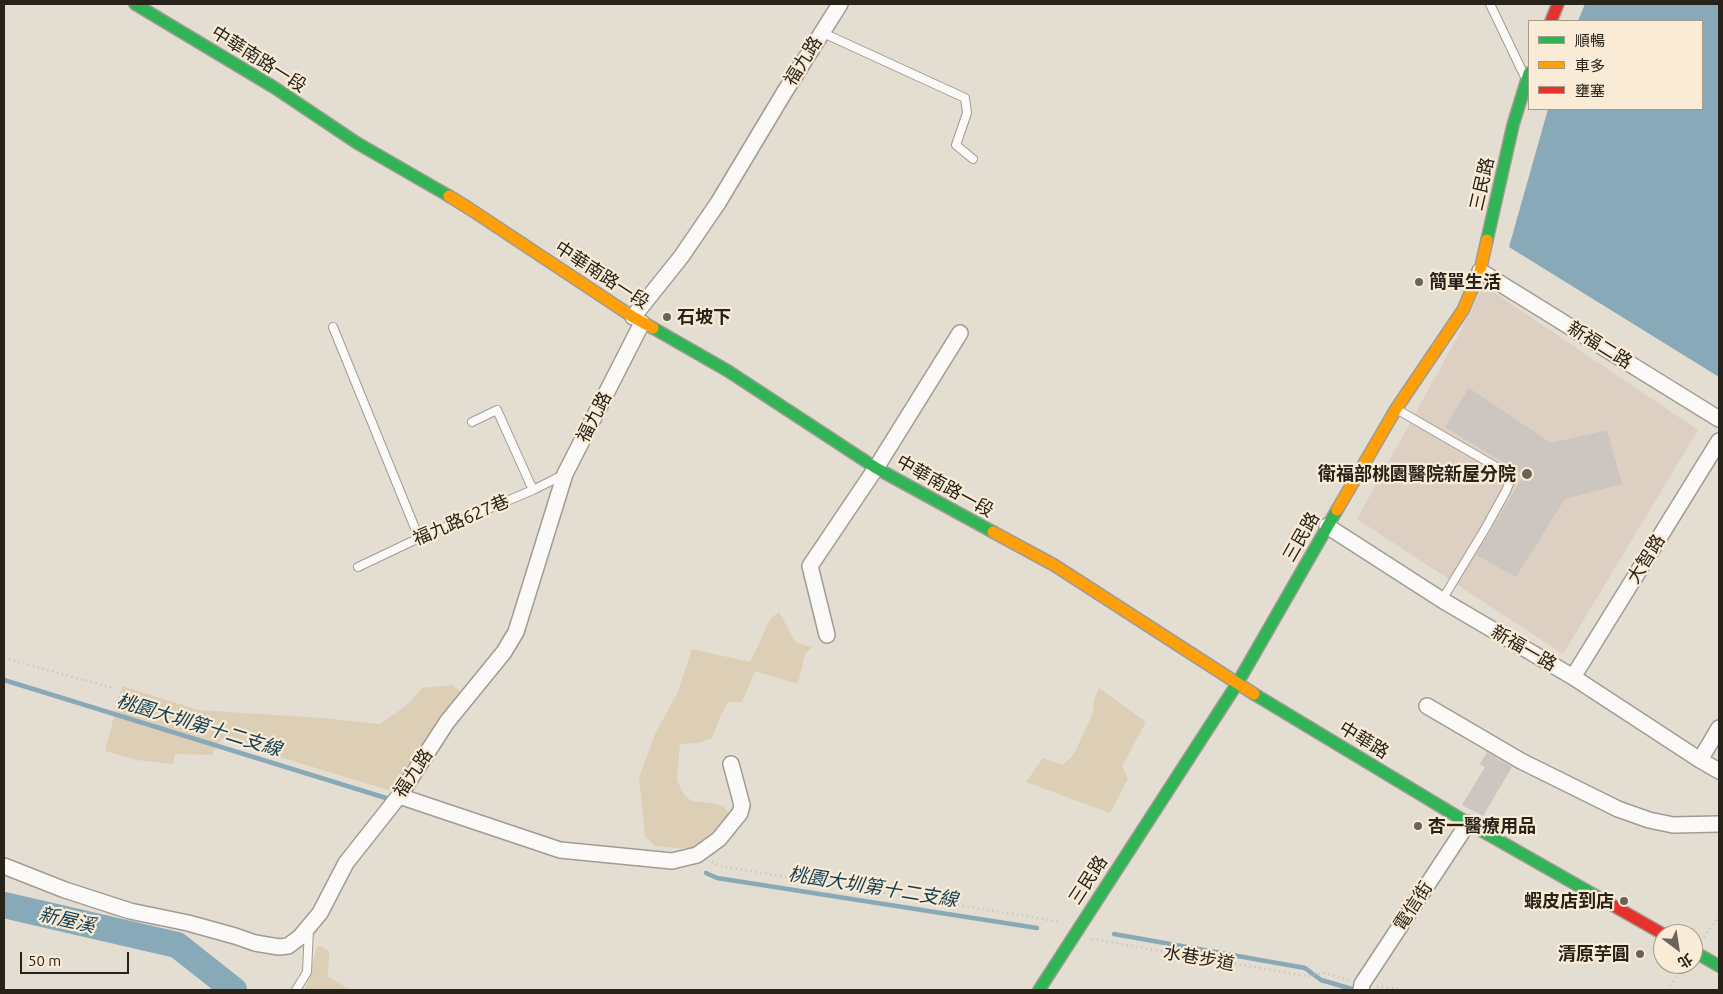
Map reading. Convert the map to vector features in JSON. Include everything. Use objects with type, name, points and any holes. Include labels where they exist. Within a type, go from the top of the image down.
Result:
[{"type":"main road","name":"中華南路一段","points":[[135,4],[275,88],[357,143],[470,209],[638,320],[728,371],[876,468],[1054,565]]},
{"type":"main road","points":[[1550,20],[1558,4]]},
{"type":"main road","name":"三民路","points":[[1039,990],[1237,684],[1396,409],[1463,310],[1480,271],[1513,125],[1528,77]]},
{"type":"main road","name":"中華路","points":[[1054,565],[1237,684],[1468,823],[1653,928]]},
{"type":"main road","points":[[1703,956],[1719,966]]},
{"type":"street","name":"福九路","points":[[4,866],[65,890],[130,911],[188,923],[255,943],[279,947],[288,946],[309,927],[320,914],[346,863],[399,796],[447,722],[504,652],[516,632],[565,474],[638,320],[718,204],[821,32],[840,4]]},
{"type":"street","name":"新福二路","points":[[1480,271],[1719,420]]},
{"type":"street","points":[[828,635],[810,566],[876,468],[960,333]]},
{"type":"street","name":"大智路","points":[[1573,677],[1719,441]]},
{"type":"street","name":"新福一路","points":[[1327,526],[1442,600],[1573,677],[1719,771]]},
{"type":"street","points":[[1427,706],[1522,761],[1618,809],[1649,820],[1673,825],[1719,824]]},
{"type":"street","points":[[1700,760],[1719,728]]},
{"type":"street","points":[[399,796],[560,850],[672,861],[697,855],[719,839],[740,813],[742,805],[731,764]]},
{"type":"street","name":"電信街","points":[[1361,990],[1362,984],[1468,823]]},
{"type":"lane","points":[[1490,4],[1528,77]]},
{"type":"lane","points":[[821,32],[965,98],[967,113],[956,145],[973,160]]},
{"type":"lane","points":[[333,327],[419,538]]},
{"type":"lane","points":[[1396,409],[1488,462],[1504,472],[1510,479],[1506,491],[1490,521],[1442,600]]},
{"type":"lane","points":[[472,422],[497,410],[533,490]]},
{"type":"lane","name":"福九路627巷","points":[[358,567],[565,474]]},
{"type":"lane","points":[[296,990],[307,972],[309,927]]},
{"type":"path","points":[[4,658],[113,688]]},
{"type":"path","points":[[697,855],[720,866],[1080,926]]},
{"type":"path","points":[[1703,938],[1719,916]]},
{"type":"path","name":"水巷步道","points":[[1073,936],[1305,976],[1326,973]]},
{"type":"path","points":[[1666,990],[1678,974]]},
{"type":"shaded area","name":"衛福部桃園醫院新屋分院","points":[[1483,285],[1698,430],[1563,654],[1357,519],[1458,336]]},
{"type":"shaded area","points":[[779,612],[796,643],[812,647],[805,654],[798,684],[755,671],[742,702],[728,702],[712,738],[699,743],[680,744],[677,780],[683,793],[691,801],[723,806],[730,814],[722,828],[690,849],[655,846],[645,836],[639,777],[656,732],[677,694],[692,649],[750,662],[771,618]]},
{"type":"shaded area","points":[[452,685],[461,692],[398,793],[221,739],[212,755],[175,754],[173,764],[137,760],[105,751],[122,686],[198,710],[322,718],[380,724],[407,705],[422,688]]},
{"type":"shaded area","points":[[1099,688],[1146,722],[1122,766],[1128,779],[1110,813],[1026,782],[1043,758],[1063,765],[1074,754],[1093,713],[1094,700]]},
{"type":"shaded area","points":[[320,946],[329,951],[328,977],[351,990],[305,990],[317,947]]},
{"type":"water","points":[[1585,4],[1719,4],[1719,377],[1509,247],[1548,110],[1703,110],[1703,20],[1578,20]]},
{"type":"building","points":[[1469,388],[1551,443],[1607,430],[1622,484],[1565,499],[1516,577],[1476,555],[1524,475],[1445,427]]},
{"type":"building","points":[[1487,752],[1512,767],[1483,816],[1462,805],[1485,767],[1480,764]]},
{"type":"waterway","name":"桃園大圳第十二支線","points":[[4,680],[386,798]]},
{"type":"waterway","name":"桃園大圳第十二支線","points":[[706,873],[717,878],[1037,928]]},
{"type":"waterway","name":"新屋溪","points":[[4,905],[177,945],[234,990]]},
{"type":"waterway","name":"桃園大圳第十二支線","points":[[1114,934],[1305,968],[1321,980],[1352,989]]},
{"type":"traffic: fast","points":[[135,4],[275,88],[357,143],[449,196]]},
{"type":"traffic: fast","points":[[1487,240],[1513,125],[1528,76]]},
{"type":"traffic: fast","points":[[653,328],[728,371],[876,468],[993,532]]},
{"type":"traffic: fast","points":[[1039,990],[1237,684],[1337,510]]},
{"type":"traffic: fast","points":[[1254,694],[1468,823],[1605,901]]},
{"type":"traffic: fast","points":[[1703,957],[1719,966]]},
{"type":"traffic: slow","points":[[449,196],[633,317],[653,328]]},
{"type":"traffic: slow","points":[[1337,510],[1396,409],[1463,310],[1480,271],[1487,240]]},
{"type":"traffic: slow","points":[[993,532],[1054,565],[1254,694]]},
{"type":"traffic: jam","points":[[1551,20],[1558,4]]},
{"type":"traffic: jam","points":[[1605,901],[1653,928]]},
{"type":"place","name":"簡單生活","points":[[1419,282]]},
{"type":"place","name":"石坡下","points":[[667,317]]},
{"type":"place","name":"衛福部桃園醫院新屋分院","points":[[1527,474]]},
{"type":"place","name":"杏一醫療用品","points":[[1418,826]]},
{"type":"place","name":"蝦皮店到店","points":[[1624,901]]},
{"type":"place","name":"清原芋圓","points":[[1640,954]]}]
